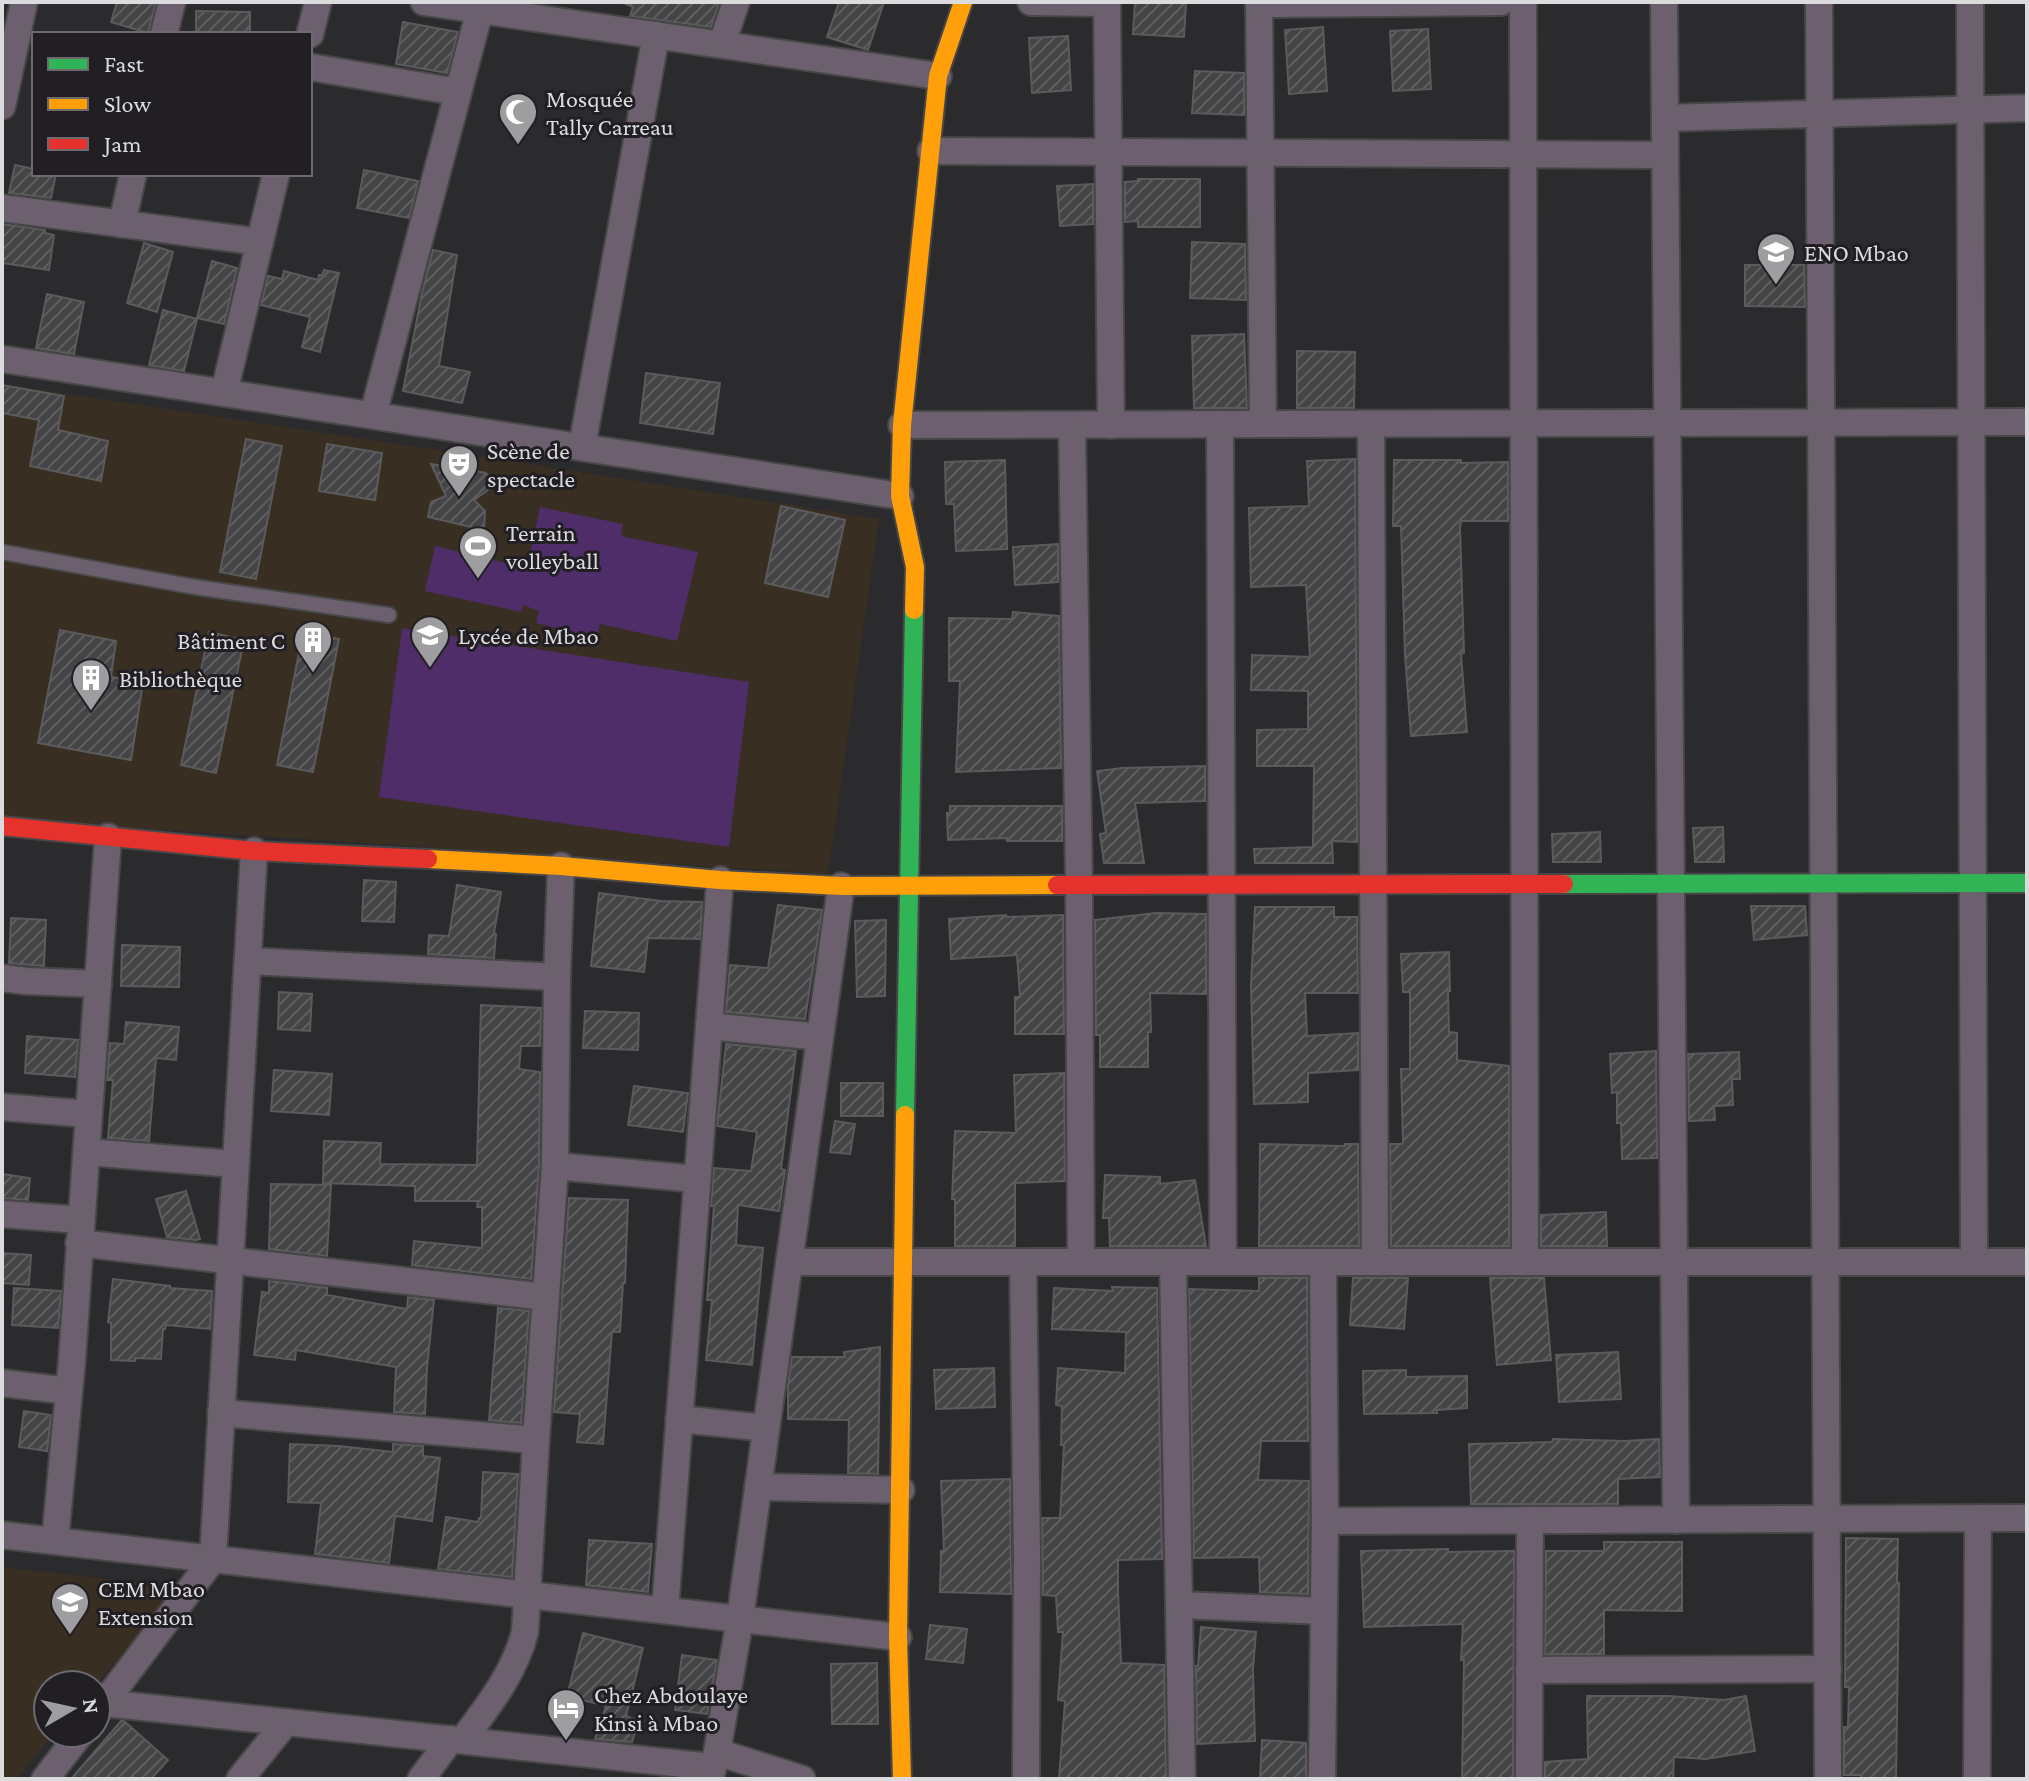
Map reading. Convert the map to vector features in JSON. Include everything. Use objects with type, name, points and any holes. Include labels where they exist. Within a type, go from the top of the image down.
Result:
[{"type":"street","points":[[164,32],[172,2]]},
{"type":"street","points":[[310,32],[318,2]]},
{"type":"street","points":[[424,2],[481,6],[938,76]]},
{"type":"street","points":[[722,44],[736,2]]},
{"type":"street","points":[[902,1779],[898,1637],[915,567],[900,496],[902,425],[938,76],[963,2]]},
{"type":"street","points":[[1031,2],[1107,3],[1111,425]]},
{"type":"street","points":[[1263,424],[1259,3],[1501,2]]},
{"type":"street","points":[[1523,2],[1525,1262]]},
{"type":"street","points":[[1664,2],[1676,1520]]},
{"type":"street","points":[[1819,2],[1828,1779]]},
{"type":"street","points":[[1970,2],[1974,1262]]},
{"type":"street","points":[[2,106],[19,3]]},
{"type":"street","points":[[373,415],[481,6]]},
{"type":"street","points":[[582,447],[656,35]]},
{"type":"street","points":[[312,67],[458,92]]},
{"type":"street","points":[[1665,118],[2027,108]]},
{"type":"street","points":[[931,151],[1665,155]]},
{"type":"street","points":[[122,224],[133,176]]},
{"type":"street","points":[[224,393],[276,176]]},
{"type":"street","points":[[2,208],[260,242]]},
{"type":"street","points":[[2,359],[900,496]]},
{"type":"street","points":[[902,425],[2027,422]]},
{"type":"street","points":[[1220,424],[1223,1262]]},
{"type":"street","points":[[1371,424],[1375,1262]]},
{"type":"street","points":[[1072,425],[1081,1262]]},
{"type":"street","points":[[2,826],[254,851],[561,866],[720,880],[841,886],[2027,883]]},
{"type":"street","points":[[55,1541],[87,1152],[108,837]]},
{"type":"street","points":[[112,1693],[213,1559],[254,851]]},
{"type":"street","points":[[421,1779],[507,1678],[520,1653],[525,1632],[555,1166],[561,866]]},
{"type":"street","points":[[665,1610],[720,880]]},
{"type":"street","points":[[713,1766],[740,1619],[841,886]]},
{"type":"street","points":[[248,961],[557,977]]},
{"type":"street","points":[[2,978],[98,984]]},
{"type":"street","points":[[709,1026],[820,1037]]},
{"type":"street","points":[[2,1107],[88,1114]]},
{"type":"street","points":[[87,1152],[235,1164]]},
{"type":"street","points":[[555,1166],[697,1179]]},
{"type":"street","points":[[2,1214],[230,1260],[545,1297]]},
{"type":"street","points":[[789,1262],[2027,1262]]},
{"type":"street","points":[[1023,1262],[1026,1779]]},
{"type":"street","points":[[1173,1262],[1182,1779]]},
{"type":"street","points":[[1322,1779],[1325,1521],[1323,1262]]},
{"type":"street","points":[[2,1383],[69,1391]]},
{"type":"street","points":[[221,1413],[536,1440]]},
{"type":"street","points":[[679,1419],[766,1428]]},
{"type":"street","points":[[758,1487],[901,1490]]},
{"type":"street","points":[[1977,1779],[1978,1518]]},
{"type":"street","points":[[1325,1521],[2027,1518]]},
{"type":"street","points":[[1529,1779],[1530,1520]]},
{"type":"street","points":[[2,1535],[898,1637]]},
{"type":"street","points":[[1179,1605],[1324,1611]]},
{"type":"street","points":[[1529,1670],[1828,1669]]},
{"type":"street","points":[[112,1710],[286,1722],[713,1766],[802,1779]]},
{"type":"street","points":[[240,1779],[286,1722]]},
{"type":"street","points":[[45,1779],[68,1749]]},
{"type":"lane","points":[[2,552],[195,587],[389,615]]},
{"type":"shaded area","name":"Lycée de Mbao","points":[[2,384],[879,519],[828,874],[2,819]]},
{"type":"shaded area","points":[[540,507],[623,524],[621,536],[698,552],[677,641],[600,624],[597,638],[536,623],[539,611],[523,605],[521,612],[425,591],[435,546],[527,568]]},
{"type":"shaded area","points":[[402,628],[749,682],[729,847],[379,797]]},
{"type":"shaded area","name":"CEM Mbao Extension","points":[[2,1567],[179,1587],[110,1669],[32,1669],[32,1749],[41,1749],[16,1779],[2,1779]]},
{"type":"building","points":[[117,2],[156,2],[148,32],[111,22]]},
{"type":"building","points":[[621,2],[719,2],[711,27],[630,16],[633,7]]},
{"type":"building","points":[[839,2],[884,2],[868,50],[827,37]]},
{"type":"building","points":[[1135,2],[1186,2],[1184,37],[1133,34]]},
{"type":"building","points":[[196,11],[250,12],[250,32],[196,32]]},
{"type":"building","points":[[403,22],[458,32],[447,73],[396,64]]},
{"type":"building","points":[[1323,27],[1327,91],[1289,94],[1285,30]]},
{"type":"building","points":[[1428,29],[1431,89],[1393,91],[1390,31]]},
{"type":"building","points":[[1068,36],[1071,90],[1032,93],[1029,38]]},
{"type":"building","points":[[1195,71],[1244,73],[1244,115],[1192,113]]},
{"type":"building","points":[[15,165],[32,169],[32,176],[56,176],[51,198],[9,193]]},
{"type":"building","points":[[364,170],[418,181],[409,218],[357,208]]},
{"type":"building","points":[[1138,179],[1200,179],[1200,227],[1138,227],[1138,221],[1125,222],[1125,182]]},
{"type":"building","points":[[1093,184],[1093,224],[1060,226],[1057,186]]},
{"type":"building","points":[[2,224],[45,230],[45,233],[54,235],[49,270],[2,263]]},
{"type":"building","points":[[1192,242],[1245,244],[1246,300],[1190,298]]},
{"type":"building","points":[[144,243],[173,252],[157,312],[127,303]]},
{"type":"building","points":[[433,250],[457,255],[439,366],[470,372],[462,403],[403,391]]},
{"type":"building","points":[[212,261],[237,268],[224,324],[197,318]]},
{"type":"building","name":"ENO Mbao","points":[[1745,265],[1804,265],[1805,307],[1745,306]]},
{"type":"building","points":[[324,270],[339,273],[320,352],[302,347],[310,317],[261,305],[268,276],[282,279],[284,271],[318,280]]},
{"type":"building","points":[[47,294],[84,302],[74,354],[36,348]]},
{"type":"building","points":[[163,310],[197,319],[184,371],[149,365]]},
{"type":"building","points":[[1244,334],[1247,408],[1194,408],[1192,336]]},
{"type":"building","points":[[1297,351],[1355,352],[1354,408],[1297,408]]},
{"type":"building","points":[[646,373],[720,383],[713,434],[640,423]]},
{"type":"building","points":[[2,385],[64,396],[58,430],[108,441],[101,481],[30,466],[39,420],[2,413]]},
{"type":"building","points":[[246,439],[282,446],[256,579],[220,572]]},
{"type":"building","points":[[327,444],[382,453],[375,500],[319,491]]},
{"type":"building","points":[[1355,459],[1357,842],[1332,841],[1333,863],[1255,863],[1254,849],[1313,847],[1314,766],[1257,766],[1257,730],[1308,729],[1308,691],[1251,690],[1252,655],[1310,657],[1306,585],[1251,587],[1249,508],[1309,506],[1307,461]]},
{"type":"building","points":[[1005,460],[1007,549],[956,551],[954,504],[946,504],[945,462]]},
{"type":"building","points":[[1394,460],[1508,462],[1508,521],[1461,521],[1460,527],[1464,653],[1461,654],[1467,732],[1411,736],[1401,526],[1393,526]]},
{"type":"building","name":"Scène de spectacle","points":[[431,464],[486,473],[495,485],[474,500],[485,511],[484,530],[428,517],[431,502],[446,496]]},
{"type":"building","points":[[781,506],[845,520],[828,597],[765,583]]},
{"type":"building","points":[[1058,544],[1058,582],[1015,585],[1013,547]]},
{"type":"building","points":[[1013,612],[1059,616],[1061,768],[956,772],[960,681],[949,681],[949,618],[1012,619]]},
{"type":"building","name":"Bibliothèque","points":[[60,630],[116,641],[111,677],[143,682],[131,760],[38,743]]},
{"type":"building","points":[[209,632],[244,640],[216,773],[181,765]]},
{"type":"building","name":"Bâtiment C","points":[[303,632],[339,639],[313,772],[277,765]]},
{"type":"building","points":[[1205,766],[1205,801],[1135,803],[1144,863],[1104,863],[1100,834],[1106,833],[1097,771]]},
{"type":"building","points":[[950,806],[1062,806],[1062,841],[1007,841],[1007,838],[948,840],[947,813],[950,813]]},
{"type":"building","points":[[1723,827],[1724,862],[1695,862],[1693,828]]},
{"type":"building","points":[[1600,832],[1601,862],[1553,862],[1552,834]]},
{"type":"building","points":[[364,880],[396,882],[394,922],[362,921]]},
{"type":"building","points":[[457,885],[501,892],[494,933],[494,958],[428,954],[429,935],[449,936]]},
{"type":"building","points":[[599,893],[661,901],[702,902],[700,939],[648,938],[644,972],[591,966]]},
{"type":"building","points":[[778,905],[822,910],[805,1019],[726,1012],[730,965],[768,968]]},
{"type":"building","points":[[1751,906],[1805,906],[1807,935],[1754,940]]},
{"type":"building","points":[[1255,907],[1334,907],[1334,917],[1357,917],[1358,993],[1305,993],[1307,1036],[1358,1033],[1358,1070],[1308,1073],[1308,1102],[1254,1104],[1251,985]]},
{"type":"building","points":[[1156,913],[1206,914],[1206,994],[1150,993],[1148,1067],[1100,1067],[1100,1035],[1096,1035],[1095,920]]},
{"type":"building","points":[[1063,915],[1064,1034],[1015,1034],[1015,997],[1020,997],[1017,955],[951,959],[949,919]]},
{"type":"building","points":[[11,918],[46,920],[44,966],[9,963]]},
{"type":"building","points":[[886,920],[885,996],[857,997],[855,921]]},
{"type":"building","points":[[122,945],[180,947],[179,987],[121,986]]},
{"type":"building","points":[[1449,952],[1449,1032],[1457,1033],[1457,1060],[1509,1066],[1509,1246],[1391,1246],[1390,1144],[1403,1142],[1401,1069],[1410,1069],[1410,992],[1403,992],[1401,954]]},
{"type":"building","points":[[279,992],[312,994],[310,1031],[278,1029]]},
{"type":"building","points":[[481,1005],[541,1008],[540,1046],[521,1046],[519,1069],[540,1072],[539,1165],[531,1279],[412,1265],[414,1241],[482,1248],[482,1207],[477,1207],[478,1201],[415,1201],[415,1186],[323,1183],[324,1141],[381,1143],[380,1164],[477,1165]]},
{"type":"building","points":[[585,1011],[639,1013],[638,1050],[583,1048]]},
{"type":"building","points":[[126,1022],[179,1027],[176,1060],[156,1058],[149,1141],[108,1138],[113,1080],[107,1080],[110,1043],[124,1044]]},
{"type":"building","points":[[27,1036],[78,1040],[75,1077],[25,1073]]},
{"type":"building","points":[[726,1044],[796,1051],[781,1169],[785,1170],[779,1211],[738,1205],[736,1245],[763,1248],[752,1365],[706,1360],[712,1300],[707,1300],[714,1168],[751,1171],[757,1132],[717,1126]]},
{"type":"building","points":[[1656,1051],[1657,1158],[1622,1159],[1621,1123],[1617,1123],[1617,1092],[1612,1093],[1610,1054]]},
{"type":"building","points":[[1739,1052],[1740,1079],[1732,1079],[1733,1105],[1714,1106],[1715,1120],[1689,1121],[1688,1054]]},
{"type":"building","points":[[274,1070],[332,1074],[329,1115],[271,1111]]},
{"type":"building","points":[[1064,1073],[1065,1181],[1015,1183],[1015,1246],[955,1246],[955,1199],[952,1199],[955,1131],[1016,1133],[1014,1075]]},
{"type":"building","points":[[841,1083],[883,1083],[883,1116],[841,1116]]},
{"type":"building","points":[[634,1086],[688,1093],[683,1132],[628,1125]]},
{"type":"building","points":[[835,1121],[855,1124],[850,1154],[830,1152]]},
{"type":"building","points":[[1260,1144],[1358,1144],[1359,1246],[1259,1246]]},
{"type":"building","points":[[2,1174],[30,1178],[28,1200],[2,1198]]},
{"type":"building","points":[[1105,1175],[1160,1177],[1160,1184],[1195,1180],[1206,1246],[1110,1246],[1109,1218],[1103,1218]]},
{"type":"building","points":[[271,1184],[331,1185],[327,1256],[269,1249]]},
{"type":"building","points":[[186,1191],[200,1239],[196,1240],[167,1237],[156,1199]]},
{"type":"building","points":[[569,1198],[628,1200],[620,1332],[612,1332],[603,1444],[577,1442],[580,1414],[554,1412]]},
{"type":"building","points":[[1606,1212],[1607,1246],[1541,1246],[1541,1215]]},
{"type":"building","points":[[2,1253],[31,1255],[29,1285],[2,1283]]},
{"type":"building","points":[[1259,1278],[1307,1278],[1308,1441],[1261,1441],[1258,1480],[1309,1481],[1308,1594],[1260,1592],[1259,1557],[1194,1558],[1189,1289],[1259,1291]]},
{"type":"building","points":[[1353,1278],[1408,1278],[1404,1329],[1350,1325]]},
{"type":"building","points":[[1490,1278],[1544,1278],[1551,1360],[1497,1365]]},
{"type":"building","points":[[113,1279],[212,1291],[210,1329],[166,1325],[161,1359],[111,1360],[111,1323],[108,1322]]},
{"type":"building","points":[[269,1281],[327,1288],[327,1295],[407,1309],[408,1297],[434,1300],[425,1414],[394,1412],[396,1367],[296,1350],[295,1360],[254,1355],[262,1292],[269,1293]]},
{"type":"building","points":[[1112,1287],[1157,1288],[1162,1559],[1118,1560],[1118,1591],[1121,1663],[1164,1665],[1166,1779],[1059,1779],[1065,1701],[1058,1700],[1063,1632],[1058,1632],[1056,1596],[1043,1595],[1042,1518],[1060,1518],[1064,1445],[1061,1445],[1062,1406],[1056,1405],[1058,1368],[1125,1373],[1126,1332],[1052,1329],[1054,1288],[1113,1291]]},
{"type":"building","points":[[14,1288],[61,1291],[58,1328],[12,1325]]},
{"type":"building","points":[[498,1308],[529,1311],[521,1423],[489,1420]]},
{"type":"building","points":[[880,1347],[878,1474],[848,1473],[849,1420],[788,1419],[792,1357],[845,1357],[844,1352]]},
{"type":"building","points":[[1618,1352],[1621,1399],[1559,1402],[1556,1355]]},
{"type":"building","points":[[994,1368],[995,1407],[936,1409],[934,1370]]},
{"type":"building","points":[[1406,1370],[1406,1377],[1467,1376],[1467,1408],[1437,1410],[1437,1413],[1364,1414],[1363,1371]]},
{"type":"building","points":[[24,1411],[51,1415],[47,1451],[19,1447]]},
{"type":"building","points":[[1553,1439],[1659,1439],[1660,1477],[1618,1479],[1618,1504],[1471,1504],[1469,1444],[1552,1442]]},
{"type":"building","points":[[290,1444],[393,1452],[393,1444],[423,1446],[423,1456],[440,1458],[432,1521],[395,1516],[389,1563],[315,1554],[321,1503],[288,1502]]},
{"type":"building","points":[[483,1472],[518,1474],[512,1577],[438,1569],[446,1517],[478,1522],[481,1518]]},
{"type":"building","points":[[1010,1479],[1011,1594],[940,1592],[941,1551],[944,1551],[941,1481]]},
{"type":"building","points":[[1846,1538],[1898,1539],[1896,1779],[1861,1779],[1861,1775],[1844,1775],[1844,1727],[1848,1727],[1849,1687],[1845,1687]]},
{"type":"building","points":[[589,1540],[652,1544],[648,1592],[586,1585]]},
{"type":"building","points":[[1604,1542],[1682,1542],[1682,1611],[1604,1610],[1604,1654],[1545,1654],[1546,1551],[1604,1551]]},
{"type":"building","points":[[1448,1549],[1448,1552],[1514,1551],[1513,1779],[1462,1779],[1463,1624],[1364,1627],[1361,1551]]},
{"type":"building","points":[[930,1625],[967,1629],[963,1663],[926,1659]]},
{"type":"building","points":[[1201,1627],[1256,1632],[1253,1669],[1255,1741],[1197,1744],[1196,1666]]},
{"type":"building","points":[[583,1633],[643,1648],[626,1716],[639,1721],[632,1742],[595,1739],[606,1706],[567,1696]]},
{"type":"building","points":[[682,1655],[717,1660],[707,1714],[675,1710]]},
{"type":"building","points":[[877,1663],[878,1724],[832,1724],[831,1664]]},
{"type":"building","points":[[1587,1696],[1724,1700],[1746,1696],[1755,1751],[1706,1759],[1674,1757],[1673,1779],[1545,1779],[1545,1762],[1588,1759]]},
{"type":"building","points":[[124,1721],[168,1760],[151,1779],[71,1779],[97,1749],[112,1749],[112,1731]]},
{"type":"building","points":[[1262,1740],[1306,1743],[1306,1779],[1260,1779]]},
{"type":"traffic: fast","points":[[905,1115],[914,610]]},
{"type":"traffic: fast","points":[[1564,884],[2027,883]]},
{"type":"traffic: slow","points":[[914,610],[915,567],[900,496],[902,425],[938,76],[963,2]]},
{"type":"traffic: slow","points":[[428,859],[841,886],[1057,885]]},
{"type":"traffic: slow","points":[[902,1779],[898,1637],[905,1115]]},
{"type":"traffic: jam","points":[[2,826],[254,851],[428,859]]},
{"type":"traffic: jam","points":[[1057,885],[1564,884]]},
{"type":"place","name":"Mosquée Tally Carreau","points":[[518,146]]},
{"type":"place","name":"ENO Mbao","points":[[1776,286]]},
{"type":"place","name":"Scène de spectacle","points":[[459,498]]},
{"type":"place","name":"Terrain volleyball","points":[[478,580]]},
{"type":"place","name":"Lycée de Mbao","points":[[430,669]]},
{"type":"place","name":"Bâtiment C","points":[[313,674]]},
{"type":"place","name":"Bibliothèque","points":[[91,712]]},
{"type":"place","name":"CEM Mbao Extension","points":[[70,1636]]},
{"type":"place","name":"Chez Abdoulaye Kinsi à Mbao","points":[[566,1742]]}]
